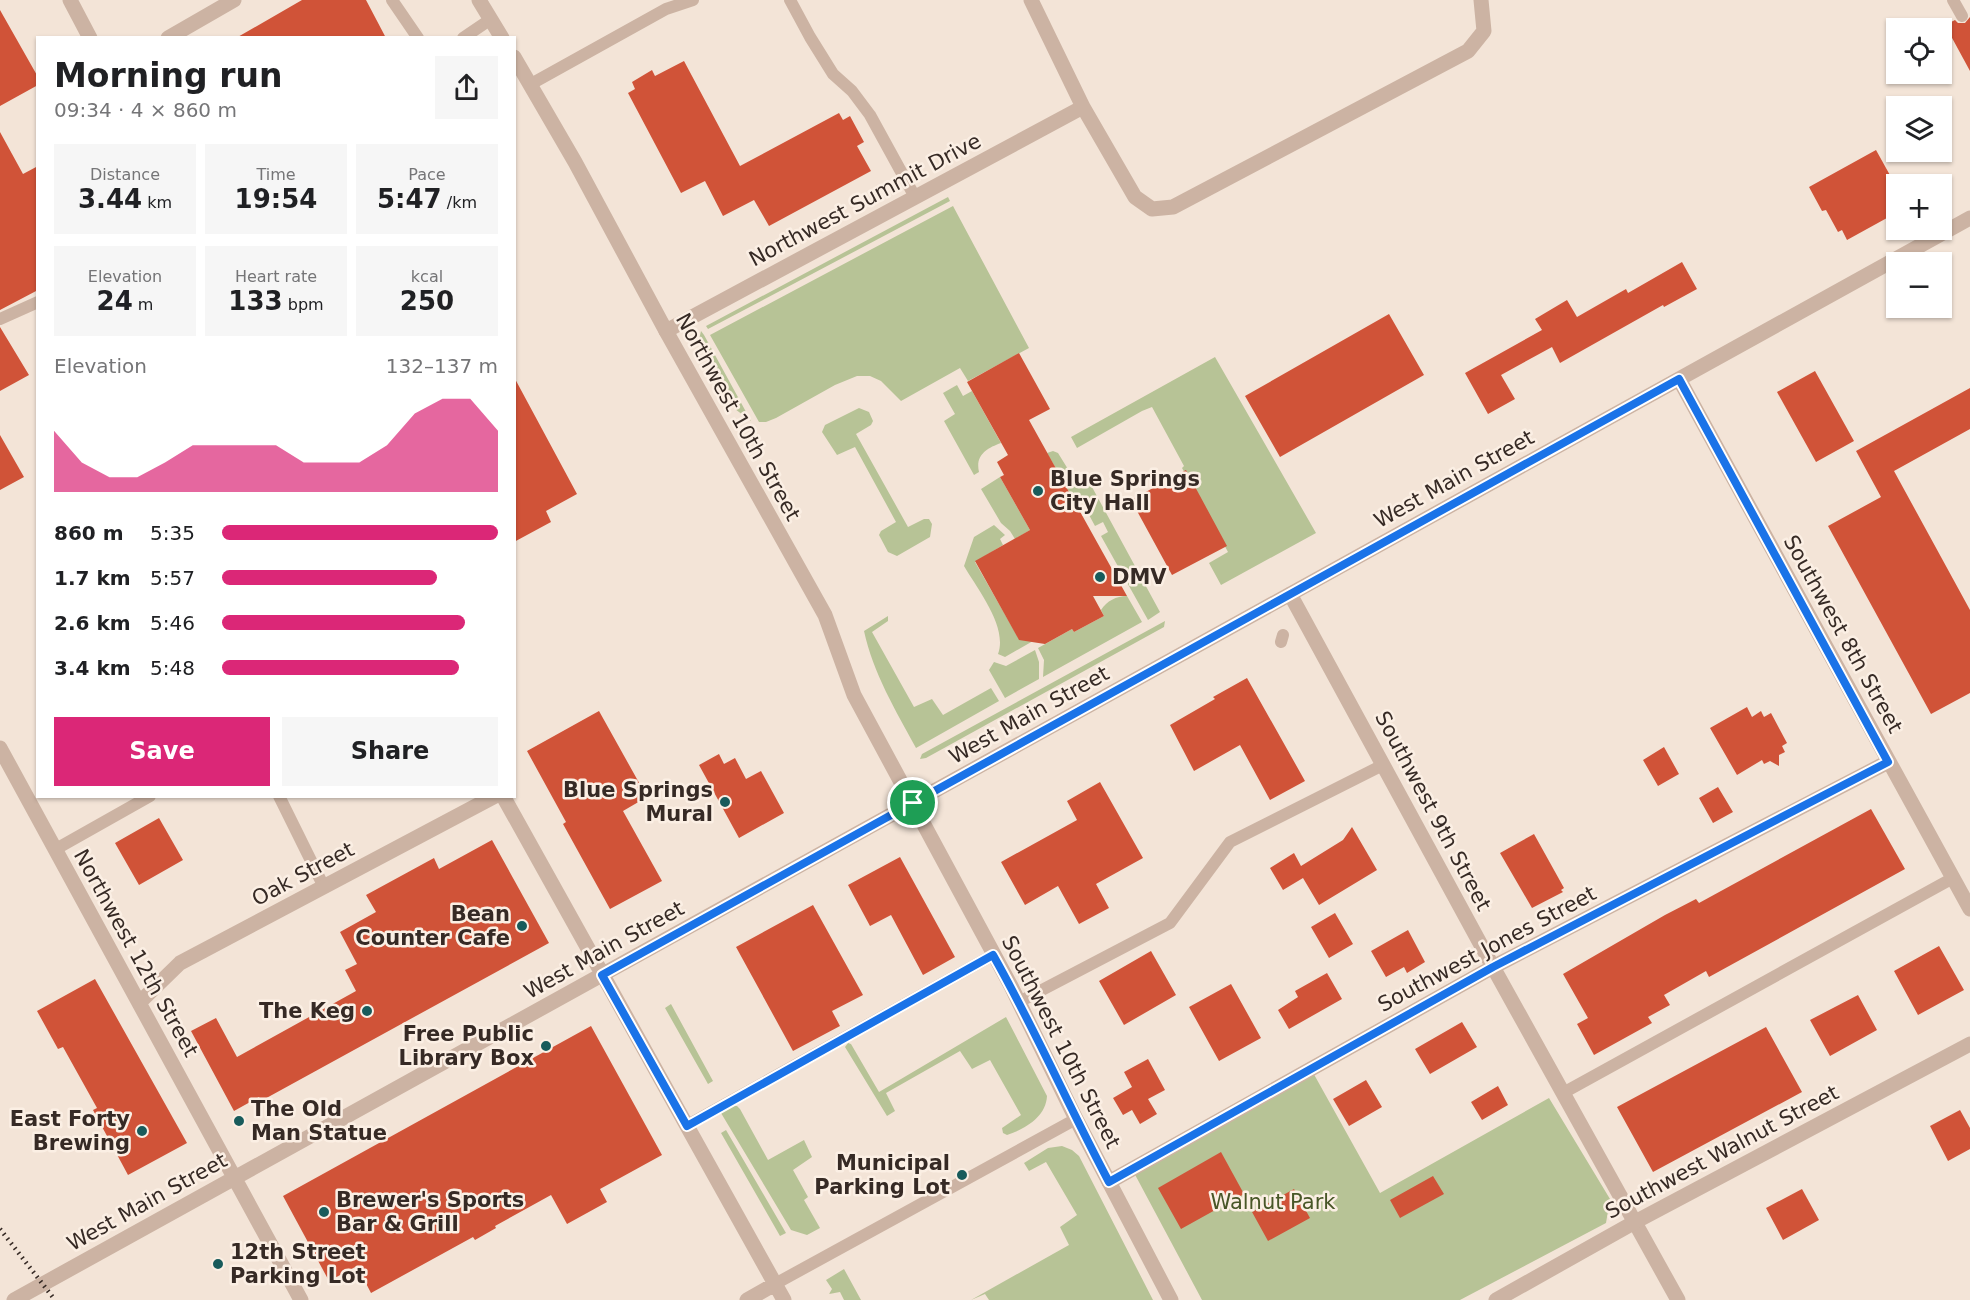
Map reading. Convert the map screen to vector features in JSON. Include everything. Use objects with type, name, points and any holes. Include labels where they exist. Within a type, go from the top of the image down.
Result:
[{"type":"street","points":[[70,0],[89,36]]},
{"type":"street","points":[[171,36],[234,0]]},
{"type":"street","points":[[479,0],[501,36]]},
{"type":"street","points":[[1031,0],[1083,107],[1135,197],[1152,209],[1173,207],[1468,51],[1484,31],[1481,0]]},
{"type":"street","name":"Northwest 10th Street","points":[[516,60],[575,162],[666,331],[825,615],[854,695],[913,803]]},
{"type":"street","name":"Northwest Summit Drive","points":[[666,331],[1083,107]]},
{"type":"street","name":"West Main Street","points":[[14,1300],[1970,218]]},
{"type":"street","name":"Southwest 8th Street","points":[[1679,379],[1970,909]]},
{"type":"street","name":"Southwest 9th Street","points":[[1290,594],[1678,1300]]},
{"type":"street","name":"Northwest 12th Street","points":[[0,748],[301,1300]]},
{"type":"street","name":"Southwest Jones Street","points":[[1109,1182],[1493,967],[1888,762]]},
{"type":"street","name":"Oak Street","points":[[140,1002],[180,963],[491,798]]},
{"type":"street","points":[[504,798],[784,1300]]},
{"type":"street","name":"Southwest 10th Street","points":[[913,803],[1019,1002],[1076,1119],[1171,1300]]},
{"type":"street","name":"Southwest Walnut Street","points":[[1496,1300],[1635,1222],[1970,1044]]},
{"type":"street","points":[[747,1300],[775,1284]]},
{"type":"lane","points":[[392,0],[417,36]]},
{"type":"lane","points":[[531,84],[666,9],[693,0]]},
{"type":"lane","points":[[790,0],[833,74],[852,91],[870,115],[915,197]]},
{"type":"lane","points":[[1953,0],[1962,16]]},
{"type":"lane","points":[[466,36],[491,19]]},
{"type":"lane","points":[[0,319],[36,303]]},
{"type":"lane","points":[[1019,1002],[1170,923],[1230,842],[1383,765]]},
{"type":"lane","points":[[56,849],[146,798]]},
{"type":"lane","points":[[280,798],[324,887]]},
{"type":"lane","points":[[1563,1093],[1953,878]]},
{"type":"lane","points":[[687,1126],[993,955]]},
{"type":"lane","points":[[775,1284],[1076,1119]]},
{"type":"green space","points":[[948,197],[950,201],[708,329],[706,326]]},
{"type":"green space","points":[[953,206],[1029,348],[968,381],[960,368],[901,401],[881,381],[870,376],[857,376],[835,385],[776,418],[759,422],[710,335]]},
{"type":"green space","points":[[701,331],[751,421],[735,409],[701,348],[699,340]]},
{"type":"green space","points":[[1215,357],[1316,533],[1221,585],[1209,563],[1228,552],[1152,407],[1077,448],[1071,437]]},
{"type":"green space","points":[[957,385],[963,396],[972,391],[1001,443],[983,453],[979,461],[979,472],[974,475],[944,421],[955,414],[943,393]]},
{"type":"green space","points":[[859,408],[869,412],[873,421],[871,425],[856,434],[908,527],[924,519],[929,519],[932,524],[930,537],[897,556],[888,552],[879,535],[881,531],[896,522],[855,447],[837,455],[822,432],[825,425]]},
{"type":"green space","points":[[1053,451],[1058,453],[1071,474],[1086,476],[1160,612],[1148,620],[1101,536],[1108,532],[1103,522],[1095,526],[1082,502],[1076,504],[1047,453]]},
{"type":"green space","points":[[1000,477],[1030,530],[1015,539],[1001,523],[981,489]]},
{"type":"green space","points":[[994,525],[1005,535],[1000,539],[1003,545],[975,562],[1019,639],[1073,618],[1005,657],[998,654],[999,632],[990,609],[964,566],[974,537]]},
{"type":"green space","points":[[1127,596],[1142,622],[1043,677],[1044,660],[1038,648],[1072,629],[1074,632],[1104,616],[1101,610],[1106,604],[1116,598]]},
{"type":"green space","points":[[888,616],[888,621],[872,632],[914,707],[932,699],[943,715],[991,688],[999,701],[916,748],[879,677],[864,631]]},
{"type":"green space","points":[[1165,621],[1164,627],[926,758],[920,759],[922,754]]},
{"type":"green space","points":[[1035,650],[1039,662],[1039,679],[1005,698],[989,670],[994,662],[1006,666]]},
{"type":"green space","points":[[671,1004],[713,1081],[708,1084],[665,1008]]},
{"type":"green space","points":[[1006,1017],[1047,1096],[1039,1116],[1027,1126],[1007,1135],[1003,1133],[1002,1128],[1021,1115],[990,1060],[972,1069],[960,1051],[886,1093],[895,1111],[887,1116],[845,1047],[848,1043],[851,1044],[879,1092]]},
{"type":"green space","name":"Walnut Park","points":[[1311,1069],[1380,1193],[1549,1098],[1610,1199],[1606,1223],[1460,1300],[1202,1300],[1132,1169]]},
{"type":"green space","points":[[733,1106],[740,1109],[768,1160],[804,1140],[812,1157],[793,1170],[808,1197],[804,1200],[820,1228],[807,1235],[791,1230],[721,1113]]},
{"type":"green space","points":[[726,1130],[786,1233],[780,1236],[721,1133]]},
{"type":"green space","points":[[1062,1146],[1079,1156],[1153,1300],[989,1300],[985,1294],[971,1300],[1069,1245],[1060,1227],[1077,1215],[1046,1162],[1029,1171],[1024,1163],[1048,1148]]},
{"type":"green space","points":[[844,1269],[861,1300],[844,1300],[840,1292],[829,1294],[832,1289],[826,1280]]},
{"type":"building","points":[[302,0],[366,0],[385,36],[239,36]]},
{"type":"building","points":[[0,10],[36,73],[36,86],[0,106]]},
{"type":"building","points":[[1970,17],[1970,71],[1952,38],[1952,22],[1955,20],[1958,23],[1965,23]]},
{"type":"building","points":[[684,61],[740,166],[839,113],[843,120],[850,116],[864,142],[857,146],[871,171],[769,226],[754,200],[723,216],[705,181],[681,193],[628,93],[635,89],[632,82],[652,70],[655,76]]},
{"type":"building","points":[[0,132],[23,174],[36,167],[36,291],[0,310]]},
{"type":"building","points":[[1876,150],[1889,174],[1886,174],[1886,219],[1847,240],[1842,230],[1838,232],[1826,210],[1822,211],[1809,187]]},
{"type":"building","points":[[1682,262],[1697,289],[1664,307],[1663,305],[1560,363],[1552,347],[1501,375],[1515,399],[1488,414],[1465,373],[1542,330],[1535,319],[1567,300],[1577,317],[1626,289],[1628,293]]},
{"type":"building","points":[[1389,314],[1424,375],[1280,457],[1245,396]]},
{"type":"building","points":[[0,327],[29,375],[0,391]]},
{"type":"building","name":"Blue Springs City Hall","points":[[1019,353],[1050,409],[1029,420],[1127,596],[1093,596],[1104,616],[1074,632],[1072,629],[1045,644],[1019,640],[975,561],[1030,530],[1000,477],[1004,475],[997,462],[1008,455],[967,382]]},
{"type":"building","points":[[1815,371],[1854,441],[1816,462],[1777,392]]},
{"type":"building","points":[[516,381],[577,494],[546,511],[551,522],[516,541]]},
{"type":"building","points":[[1970,388],[1970,429],[1894,471],[1970,610],[1970,693],[1931,714],[1828,526],[1881,497],[1856,451]]},
{"type":"building","points":[[0,435],[24,477],[0,490]]},
{"type":"building","points":[[1186,470],[1227,546],[1172,575],[1131,500]]},
{"type":"building","points":[[1247,678],[1305,781],[1270,800],[1240,745],[1194,771],[1170,725]]},
{"type":"building","points":[[1747,707],[1752,717],[1761,711],[1764,717],[1771,713],[1787,743],[1782,746],[1785,752],[1779,755],[1779,766],[1770,761],[1764,764],[1762,760],[1737,775],[1710,728]]},
{"type":"building","points":[[599,711],[647,797],[623,811],[662,881],[610,909],[563,824],[566,822],[527,751]]},
{"type":"building","points":[[1664,747],[1679,774],[1658,786],[1643,760]]},
{"type":"building","points":[[719,754],[724,764],[735,758],[746,779],[761,771],[784,813],[739,838],[699,765]]},
{"type":"building","points":[[1100,782],[1143,858],[1096,884],[1109,908],[1079,924],[1058,886],[1025,905],[1001,862],[1077,820],[1067,801]]},
{"type":"building","points":[[1718,787],[1733,812],[1713,823],[1699,798]]},
{"type":"building","points":[[1871,809],[1905,869],[1709,977],[1706,971],[1664,995],[1670,1005],[1648,1017],[1652,1023],[1594,1055],[1577,1024],[1588,1018],[1563,974],[1665,915],[1696,899],[1699,903]]},
{"type":"building","points":[[159,818],[183,860],[139,885],[115,843]]},
{"type":"building","points":[[1352,827],[1377,870],[1319,905],[1303,878],[1283,890],[1270,868],[1294,853],[1301,866],[1343,840]]},
{"type":"building","points":[[1534,834],[1564,888],[1561,890],[1563,892],[1532,908],[1500,853]]},
{"type":"building","points":[[492,840],[549,943],[261,1101],[259,1097],[234,1111],[191,1031],[216,1018],[237,1057],[356,991],[345,970],[357,964],[340,932],[376,912],[366,895],[434,858],[439,869]]},
{"type":"building","points":[[900,857],[955,957],[923,975],[891,915],[870,926],[848,885]]},
{"type":"building","points":[[813,905],[863,995],[832,1011],[840,1026],[793,1051],[736,947]]},
{"type":"building","points":[[1335,913],[1353,944],[1329,958],[1311,927]]},
{"type":"building","points":[[1408,930],[1425,962],[1407,973],[1404,967],[1386,977],[1371,951]]},
{"type":"building","points":[[1939,946],[1964,990],[1918,1015],[1894,971]]},
{"type":"building","points":[[1151,951],[1176,995],[1124,1025],[1099,981]]},
{"type":"building","points":[[1327,973],[1342,999],[1289,1029],[1278,1010],[1298,997],[1295,991]]},
{"type":"building","points":[[95,979],[187,1143],[128,1175],[93,1110],[97,1108],[63,1047],[58,1049],[37,1011]]},
{"type":"building","points":[[1231,984],[1261,1038],[1219,1061],[1189,1007]]},
{"type":"building","points":[[1858,995],[1877,1030],[1830,1056],[1810,1020]]},
{"type":"building","points":[[1462,1022],[1477,1047],[1430,1074],[1415,1049]]},
{"type":"building","points":[[591,1026],[662,1155],[600,1189],[607,1202],[567,1224],[551,1195],[495,1226],[496,1228],[475,1240],[473,1237],[371,1293],[357,1266],[329,1281],[283,1196]]},
{"type":"building","points":[[1766,1027],[1802,1092],[1653,1172],[1617,1107]]},
{"type":"building","points":[[1148,1059],[1165,1090],[1148,1099],[1157,1114],[1140,1124],[1132,1110],[1123,1115],[1113,1098],[1132,1087],[1124,1072]]},
{"type":"building","points":[[1366,1080],[1382,1107],[1349,1126],[1333,1099]]},
{"type":"building","points":[[1498,1086],[1508,1105],[1482,1120],[1471,1102]]},
{"type":"building","points":[[1960,1110],[1970,1128],[1970,1149],[1948,1161],[1930,1126]]},
{"type":"building","points":[[1221,1152],[1244,1194],[1181,1229],[1158,1188]]},
{"type":"building","points":[[1433,1176],[1444,1194],[1400,1218],[1390,1200]]},
{"type":"building","points":[[1294,1189],[1310,1218],[1268,1241],[1252,1212]]},
{"type":"building","points":[[1802,1189],[1819,1220],[1783,1240],[1766,1208]]},
{"type":"railway","points":[[0,1229],[55,1300]]},
{"type":"place","name":"Blue Springs City Hall","points":[[1038,491]]},
{"type":"place","name":"DMV","points":[[1100,577]]},
{"type":"place","name":"Blue Springs Mural","points":[[725,802]]},
{"type":"place","name":"Bean Counter Cafe","points":[[522,926]]},
{"type":"place","name":"The Keg","points":[[367,1011]]},
{"type":"place","name":"Free Public Library Box","points":[[546,1046]]},
{"type":"place","name":"The Old Man Statue","points":[[239,1121]]},
{"type":"place","name":"East Forty Brewing","points":[[142,1131]]},
{"type":"place","name":"Municipal Parking Lot","points":[[962,1175]]},
{"type":"place","name":"Brewer's Sports Bar & Grill","points":[[324,1212]]},
{"type":"place","name":"12th Street Parking Lot","points":[[218,1264]]},
{"type":"route","points":[[1679,379],[1888,762],[1493,967],[1109,1182],[1011,986],[993,955],[687,1126],[602,975],[913,803],[1679,379]]}]
